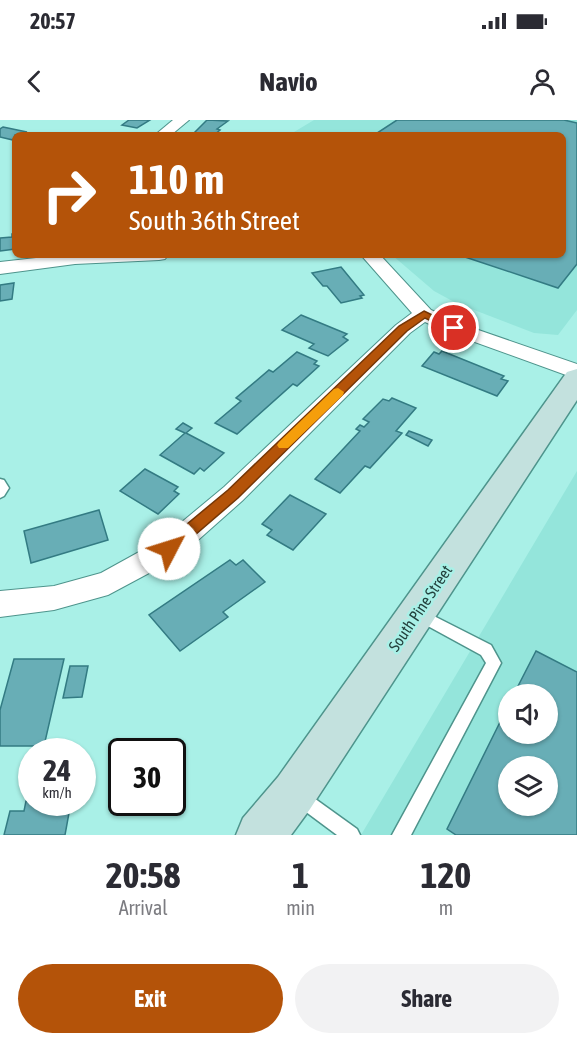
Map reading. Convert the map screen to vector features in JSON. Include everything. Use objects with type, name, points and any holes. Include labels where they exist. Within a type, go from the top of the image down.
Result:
[{"type":"main road","name":"South Pine Street","points":[[260,835],[294,793],[577,378]]},
{"type":"street","points":[[166,132],[182,120]]},
{"type":"street","points":[[0,268],[68,258]]},
{"type":"street","points":[[373,258],[424,314],[454,328],[577,372]]},
{"type":"street","points":[[0,604],[54,598],[108,583],[169,549],[233,494],[403,328],[424,314]]},
{"type":"lane","points":[[0,483],[3,488],[0,493]]},
{"type":"lane","points":[[401,835],[494,663],[486,650],[417,613]]},
{"type":"lane","points":[[294,793],[351,835]]},
{"type":"shaded area","points":[[314,120],[577,120],[577,310],[558,335],[534,333],[456,303],[434,291],[396,258],[566,258],[566,132],[294,132]]},
{"type":"shaded area","points":[[577,471],[577,835],[361,835]]},
{"type":"building","points":[[129,120],[150,120],[137,128],[122,125]]},
{"type":"building","points":[[207,120],[228,121],[217,129],[220,130],[218,132],[195,132]]},
{"type":"building","points":[[397,120],[564,120],[577,123],[577,264],[558,288],[468,258],[566,258],[566,132],[379,132]]},
{"type":"building","points":[[3,127],[27,132],[12,132],[12,140],[0,137],[0,129]]},
{"type":"building","points":[[12,237],[12,249],[0,251],[0,238]]},
{"type":"building","points":[[341,267],[364,295],[360,296],[362,298],[341,303],[312,273]]},
{"type":"building","points":[[14,283],[12,299],[0,301],[0,285]]},
{"type":"building","points":[[301,315],[347,334],[343,337],[348,340],[328,356],[309,348],[314,344],[282,330]]},
{"type":"building","points":[[442,351],[504,376],[501,379],[508,381],[497,396],[422,366],[434,352],[439,354]]},
{"type":"building","points":[[297,352],[317,361],[314,364],[319,366],[297,386],[293,384],[237,434],[215,423],[241,401],[236,398],[269,370],[273,372]]},
{"type":"building","points":[[392,398],[416,408],[396,431],[402,433],[370,468],[365,466],[340,493],[315,479],[360,431],[356,429],[360,425],[364,427],[369,422],[363,419],[383,399],[389,401]]},
{"type":"building","points":[[183,423],[192,428],[186,433],[224,453],[204,471],[200,468],[194,474],[160,455],[185,433],[176,429]]},
{"type":"building","points":[[409,431],[432,440],[428,446],[406,435]]},
{"type":"building","points":[[145,469],[178,487],[174,491],[179,494],[158,514],[120,491]]},
{"type":"building","points":[[290,495],[326,514],[293,550],[267,535],[272,530],[262,524]]},
{"type":"building","points":[[99,510],[108,540],[31,563],[24,531]]},
{"type":"building","points":[[230,560],[236,565],[243,560],[265,582],[223,612],[228,617],[180,651],[149,615]]},
{"type":"building","points":[[536,651],[577,672],[577,835],[456,835],[447,829],[498,726],[498,744],[558,744],[558,684],[519,684]]},
{"type":"building","points":[[14,659],[64,659],[46,738],[18,738],[18,746],[0,746],[0,710]]},
{"type":"building","points":[[70,666],[88,666],[82,697],[63,698]]},
{"type":"building","points":[[10,811],[18,811],[18,816],[68,816],[65,835],[4,835]]},
{"type":"slow traffic","points":[[284,445],[338,392]]},
{"type":"route","points":[[169,549],[233,494],[403,328],[424,314],[454,328]]}]
